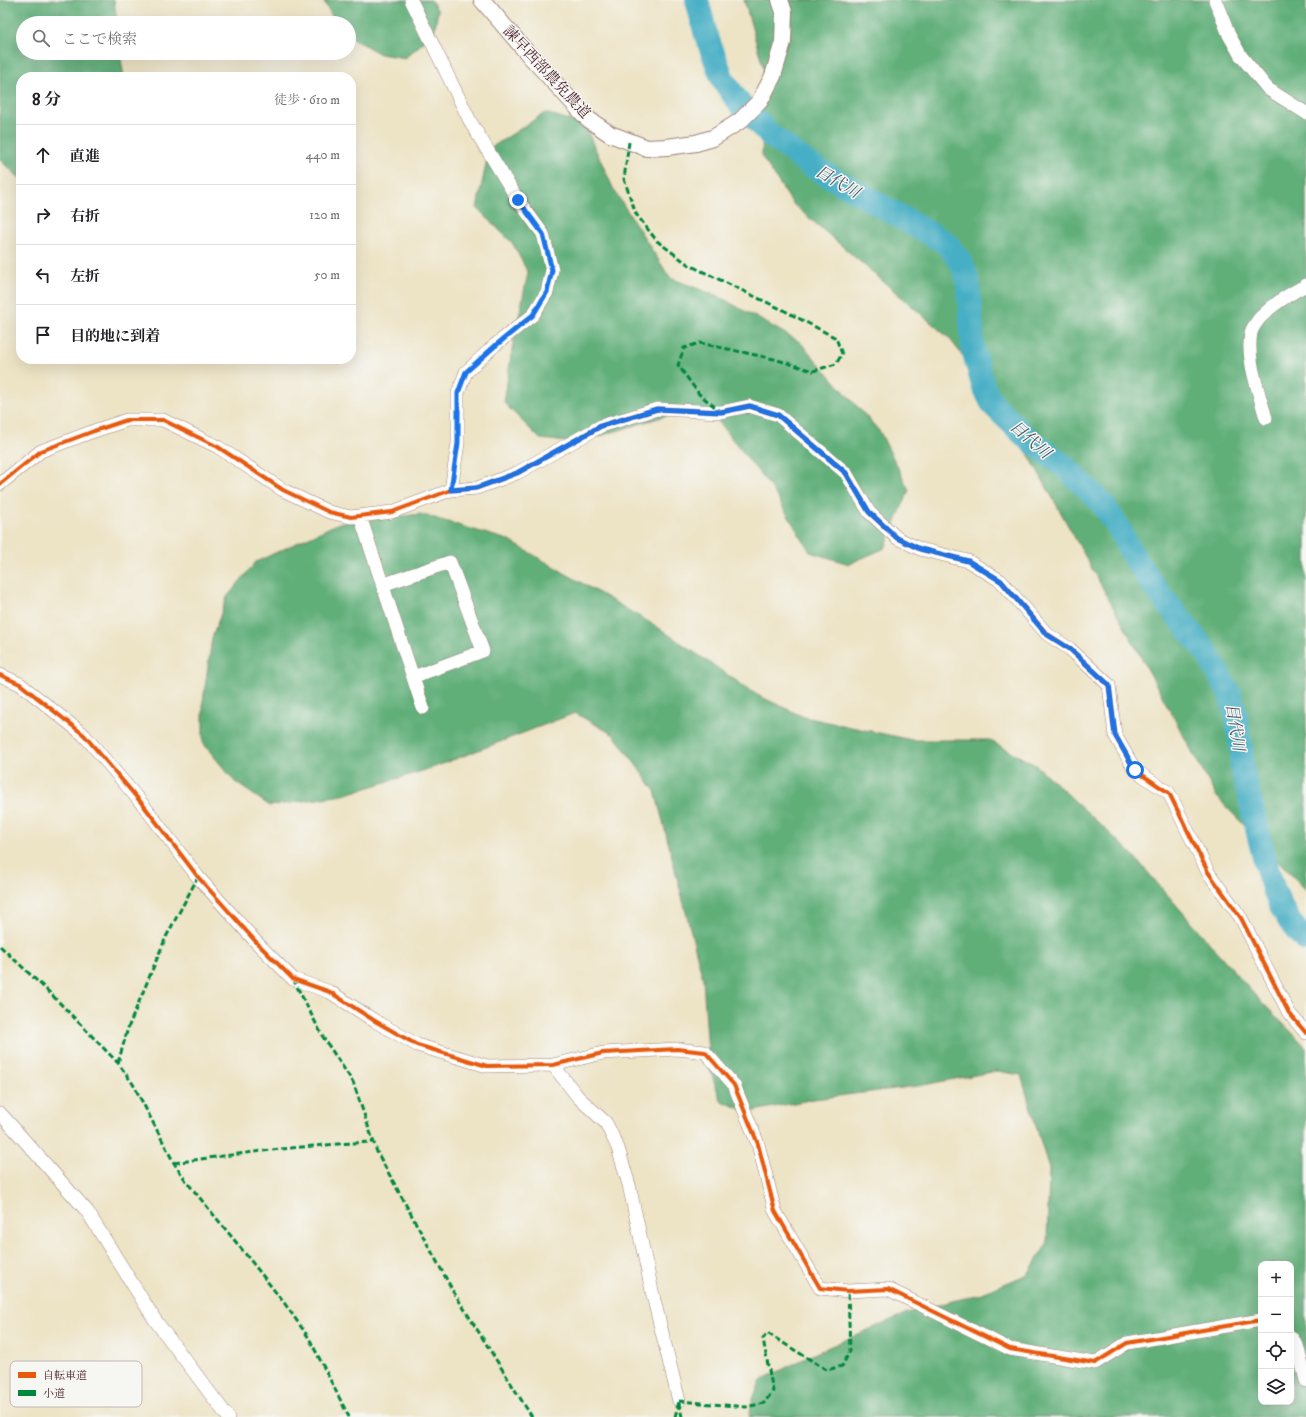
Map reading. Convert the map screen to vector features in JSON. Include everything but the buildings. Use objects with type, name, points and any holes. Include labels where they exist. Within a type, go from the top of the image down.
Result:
[{"type":"street","points":[[411,0],[471,123],[518,200],[543,234],[552,270],[547,292],[533,315],[466,372],[458,393],[458,443],[451,490]]},
{"type":"street","name":"諫早西部農免農道","points":[[482,0],[530,56],[588,119],[610,134],[647,148],[696,143],[713,138],[740,121],[760,101],[773,76],[783,42],[784,12],[780,0]]},
{"type":"street","points":[[1215,0],[1229,35],[1240,56],[1268,89],[1306,113]]},
{"type":"street","points":[[1266,418],[1254,372],[1251,352],[1251,332],[1262,315],[1282,299],[1306,285]]},
{"type":"street","points":[[0,484],[41,451],[127,420],[163,420],[218,447],[283,490],[329,512],[352,517],[392,512],[451,490],[476,488],[517,473],[601,426],[657,409],[721,412],[750,406],[778,415],[846,473],[869,512],[897,538],[920,549],[968,561],[1001,581],[1046,634],[1070,649],[1109,685],[1115,735],[1135,770],[1169,793],[1208,872],[1241,918],[1289,1013],[1306,1033]]},
{"type":"street","points":[[360,516],[423,708]]},
{"type":"street","points":[[382,585],[450,562],[483,651],[413,677]]},
{"type":"street","points":[[0,675],[20,684],[84,735],[144,806],[198,877],[257,943],[293,979],[330,992],[375,1021],[417,1045],[487,1066],[553,1065],[603,1053],[677,1049],[706,1052],[734,1085],[758,1144],[775,1211],[820,1288],[848,1291],[888,1289],[1010,1349],[1096,1363],[1127,1343],[1258,1321]]},
{"type":"street","points":[[553,1065],[578,1097],[606,1123],[618,1148],[629,1185],[654,1300],[679,1401]]},
{"type":"street","points":[[0,1113],[87,1211],[155,1320],[228,1417]]},
{"type":"street","points":[[1294,1341],[1297,1345],[1306,1381]]},
{"type":"green space","points":[[0,0],[114,0],[116,16],[16,16],[16,60],[121,60],[123,72],[16,72],[16,174],[0,160]]},
{"type":"green space","points":[[323,0],[431,0],[438,11],[434,33],[405,58],[380,54],[356,40],[356,16],[332,16]]},
{"type":"green space","points":[[744,0],[1306,0],[1306,890],[1216,796],[1140,655],[1001,405],[949,338],[793,204],[762,157],[764,70]]},
{"type":"green space","points":[[545,113],[584,124],[614,190],[670,278],[718,296],[800,342],[880,432],[909,490],[885,548],[849,564],[810,552],[772,489],[717,420],[675,413],[577,443],[540,439],[504,403],[512,349],[528,273],[513,244],[477,208],[489,149]]},
{"type":"green space","points":[[421,514],[508,540],[659,628],[757,695],[804,717],[912,740],[989,740],[1037,766],[1131,853],[1252,992],[1306,1047],[1306,1417],[749,1417],[752,1401],[761,1380],[822,1350],[907,1313],[980,1294],[1028,1274],[1047,1244],[1049,1169],[1021,1075],[997,1071],[918,1086],[814,1099],[749,1112],[721,1101],[709,1067],[703,979],[655,791],[614,735],[575,713],[432,768],[343,795],[270,806],[235,782],[203,743],[203,701],[212,638],[227,597],[256,562],[339,523]]},
{"type":"waterway","name":"目代川","points":[[697,0],[706,35],[723,80],[739,103],[769,134],[810,165],[946,243],[961,262],[968,280],[973,349],[983,385],[993,405],[1025,436],[1064,466],[1103,504],[1120,530],[1132,554],[1152,584],[1207,653],[1230,694],[1236,715],[1242,755],[1241,765],[1269,876],[1287,917],[1306,940]]},
{"type":"marked path","points":[[629,142],[624,179],[636,214],[657,241],[689,265],[785,311],[836,338],[842,354],[836,364],[813,371],[774,359],[700,343],[684,348],[678,365],[699,394],[721,412]]},
{"type":"marked path","points":[[118,1063],[128,1028],[166,937],[198,877]]},
{"type":"marked path","points":[[0,946],[52,995],[118,1063],[133,1084],[174,1163],[186,1181],[285,1304],[309,1338],[349,1417]]},
{"type":"marked path","points":[[293,979],[323,1037],[353,1082],[377,1152],[453,1291],[532,1417]]},
{"type":"marked path","points":[[174,1163],[273,1150],[373,1142]]},
{"type":"marked path","points":[[679,1401],[746,1407],[764,1403],[773,1391],[763,1339],[767,1333],[827,1370],[842,1366],[850,1351],[848,1291]]},
{"type":"marked path","points":[[675,1417],[679,1401]]},
{"type":"marked path","points":[[679,1403],[682,1417]]},
{"type":"cycle path","points":[[0,484],[41,451],[127,420],[163,420],[218,447],[283,490],[329,512],[351,517],[392,512],[451,490],[477,488],[517,473],[601,426],[657,409],[721,412],[749,406],[778,415],[846,473],[869,512],[897,538],[920,549],[968,561],[1001,581],[1047,634],[1070,649],[1109,685],[1115,735],[1135,770],[1169,793],[1208,872],[1241,918],[1289,1013],[1306,1033]]},
{"type":"cycle path","points":[[0,675],[20,684],[84,735],[144,806],[198,877],[257,943],[293,979],[330,992],[375,1021],[417,1045],[487,1066],[553,1065],[603,1053],[677,1049],[705,1052],[734,1085],[758,1144],[775,1211],[820,1288],[848,1291],[888,1289],[1010,1349],[1095,1363],[1127,1343],[1258,1321]]},
{"type":"route","points":[[518,200],[543,234],[552,270],[547,292],[533,315],[466,372],[458,393],[458,443],[451,490],[476,488],[517,473],[601,426],[657,409],[721,412],[750,406],[778,415],[846,473],[869,512],[897,538],[920,549],[968,561],[1001,581],[1046,634],[1070,649],[1109,685],[1115,735],[1135,770]]}]
